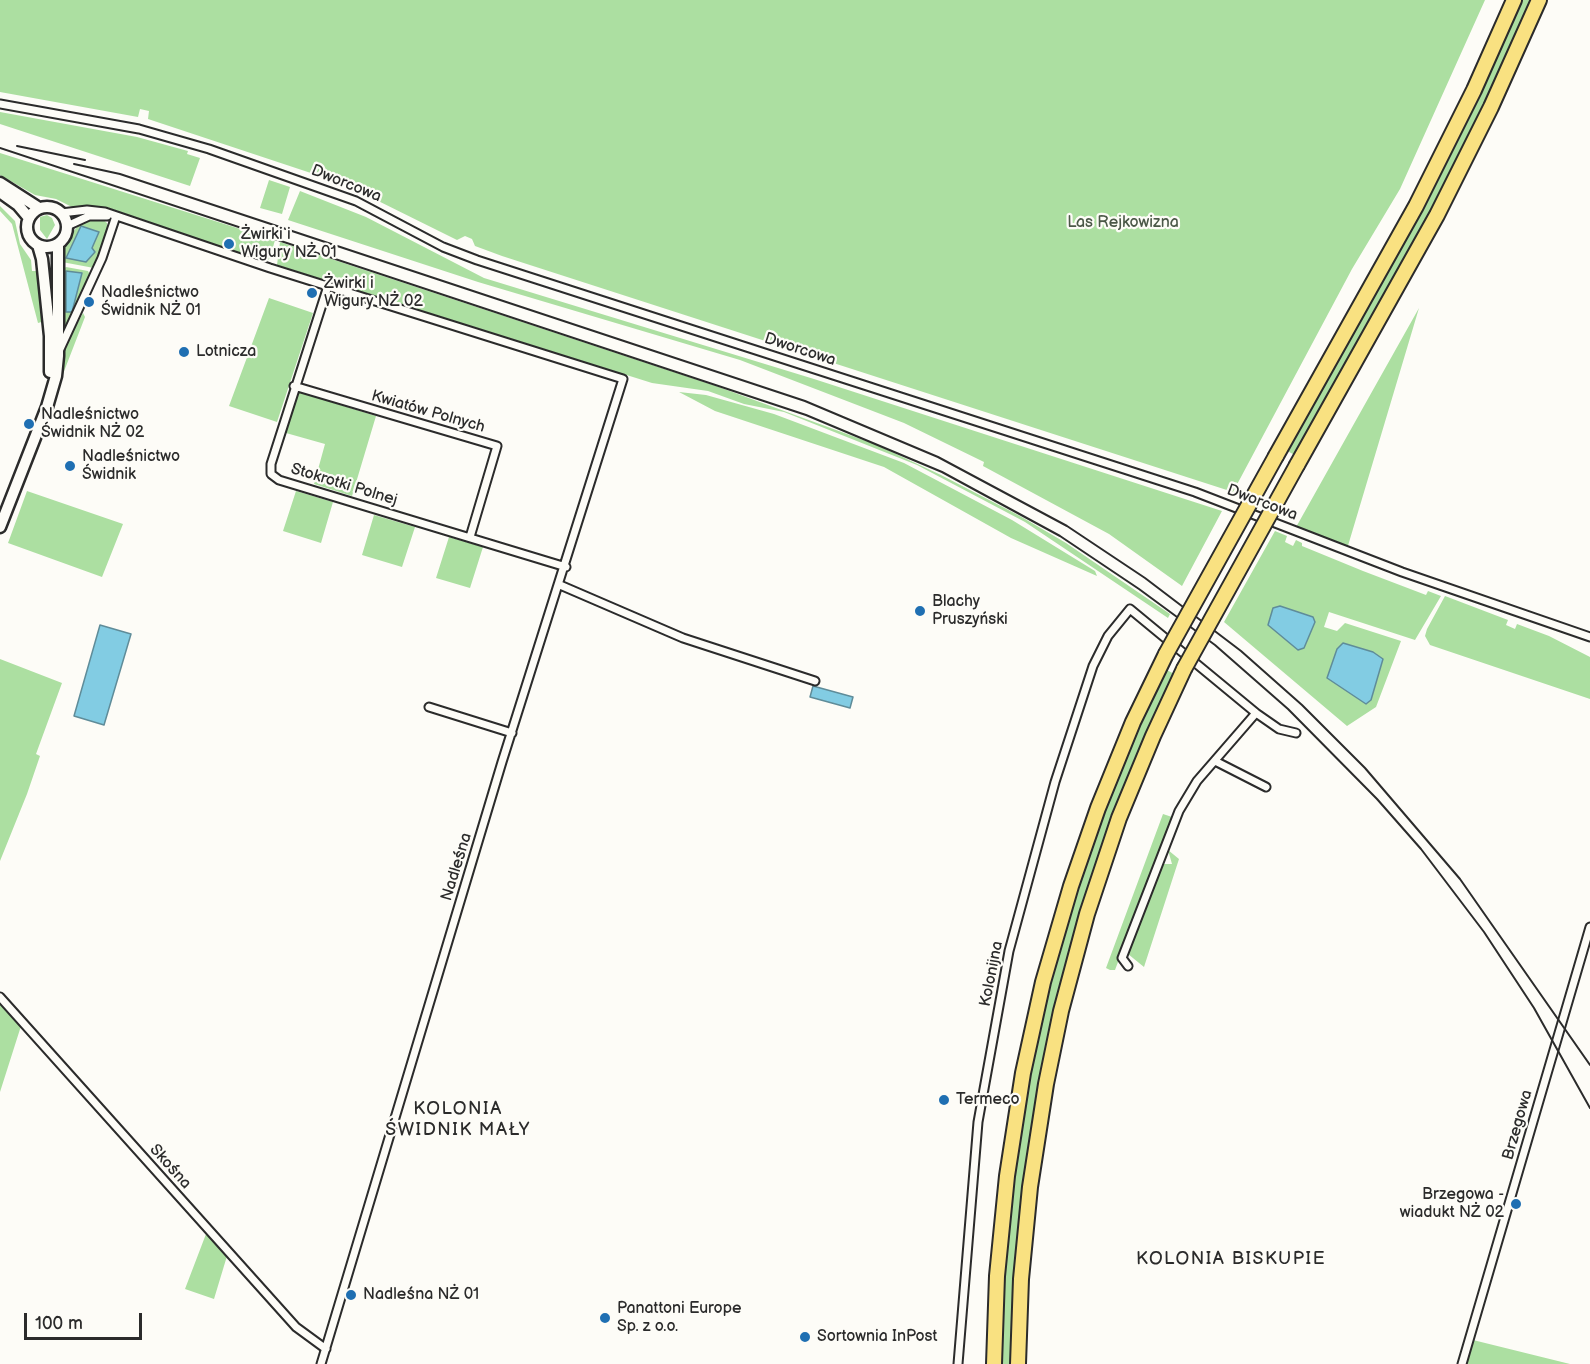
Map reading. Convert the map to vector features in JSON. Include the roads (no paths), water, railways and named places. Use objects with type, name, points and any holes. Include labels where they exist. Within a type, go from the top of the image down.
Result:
[{"type":"highway","points":[[993,1364],[997,1276],[1006,1176],[1021,1084],[1041,991],[1062,913],[1091,826],[1133,722],[1166,654],[1416,206],[1514,0]]},
{"type":"highway","points":[[1018,1364],[1021,1279],[1030,1187],[1046,1084],[1061,1011],[1087,914],[1114,834],[1153,736],[1184,669],[1437,215],[1491,106],[1539,0]]},
{"type":"main road","points":[[0,183],[39,208],[51,208],[61,213],[67,226],[65,236],[58,244],[47,247],[38,245]]},
{"type":"main road","points":[[0,192],[18,205],[29,218]]},
{"type":"main road","points":[[38,425],[49,382],[51,353],[42,255],[38,245],[28,234],[29,218],[39,208]]},
{"type":"main road","points":[[0,527],[54,384],[58,352],[58,244]]},
{"type":"street","name":"Dworcowa","points":[[0,104],[140,129],[209,149],[356,201],[443,247],[477,260],[1195,492],[1413,576],[1590,638]]},
{"type":"street","points":[[61,213],[93,210],[116,216],[328,286]]},
{"type":"street","points":[[67,226],[89,216],[116,216]]},
{"type":"street","points":[[58,352],[99,265],[116,216]]},
{"type":"street","name":"Nadleśna","points":[[321,1364],[512,734],[623,379],[328,286]]},
{"type":"street","name":"Stokrotki Polnej","points":[[328,286],[294,386],[271,464],[270,469],[275,477],[566,567]]},
{"type":"street","name":"Kwiatów Polnych","points":[[294,386],[497,446],[470,537]]},
{"type":"street","points":[[560,585],[683,638],[814,681]]},
{"type":"street","name":"Kolonijna","points":[[958,1364],[978,1122],[1009,951],[1055,782],[1093,666],[1108,636],[1130,609],[1256,713]]},
{"type":"street","points":[[429,707],[512,734]]},
{"type":"street","points":[[1128,966],[1122,958],[1170,831],[1188,795],[1256,713],[1279,729],[1296,733]]},
{"type":"street","points":[[1215,761],[1266,787]]},
{"type":"street","name":"Brzegowa","points":[[1462,1364],[1590,927]]},
{"type":"street","name":"Skośna","points":[[0,997],[296,1327],[326,1349]]},
{"type":"water","points":[[81,226],[99,232],[92,248],[95,252],[86,262],[66,258]]},
{"type":"water","points":[[66,271],[82,273],[72,312],[66,312]]},
{"type":"water","points":[[1280,606],[1313,617],[1315,622],[1304,648],[1298,650],[1268,625],[1273,608]]},
{"type":"water","points":[[100,625],[131,634],[104,725],[74,716]]},
{"type":"water","points":[[1343,643],[1373,652],[1383,659],[1371,700],[1366,704],[1327,678],[1337,649]]},
{"type":"water","points":[[813,686],[853,697],[850,708],[810,697]]},
{"type":"railway","points":[[17,146],[85,160]]},
{"type":"railway","points":[[0,148],[806,415],[942,472],[1060,536],[1139,589],[1215,645],[1288,709],[1377,799],[1421,849],[1484,932],[1534,1008],[1590,1108]]},
{"type":"railway","points":[[74,164],[120,174],[805,401],[938,457],[1067,526],[1145,578],[1241,651],[1302,705],[1365,768],[1460,879],[1590,1065]]},
{"type":"place","name":"Żwirki i Wigury NŻ 01","points":[[229,244]]},
{"type":"place","name":"Żwirki i Wigury NŻ 02","points":[[312,293]]},
{"type":"place","name":"Nadleśnictwo Świdnik NŻ 01","points":[[89,302]]},
{"type":"place","name":"Lotnicza","points":[[184,352]]},
{"type":"place","name":"Nadleśnictwo Świdnik NŻ 02","points":[[29,424]]},
{"type":"place","name":"Nadleśnictwo Świdnik","points":[[70,466]]},
{"type":"place","name":"Blachy Pruszyński","points":[[920,611]]},
{"type":"place","name":"Termeco","points":[[944,1100]]},
{"type":"place","name":"Brzegowa - wiadukt NŻ 02","points":[[1516,1204]]},
{"type":"place","name":"Nadleśna NŻ 01","points":[[351,1295]]},
{"type":"place","name":"Panattoni Europe Sp. z o.o.","points":[[605,1318]]},
{"type":"place","name":"Sortownia InPost","points":[[805,1337]]},
{"type":"district","name":"KOLONIA ŚWIDNIK MAŁY","points":[[458,1119]]},
{"type":"district","name":"KOLONIA BISKUPIE","points":[[1231,1259]]},
{"type":"park label","name":"Las Rejkowizna","points":[[1123,223]]}]
